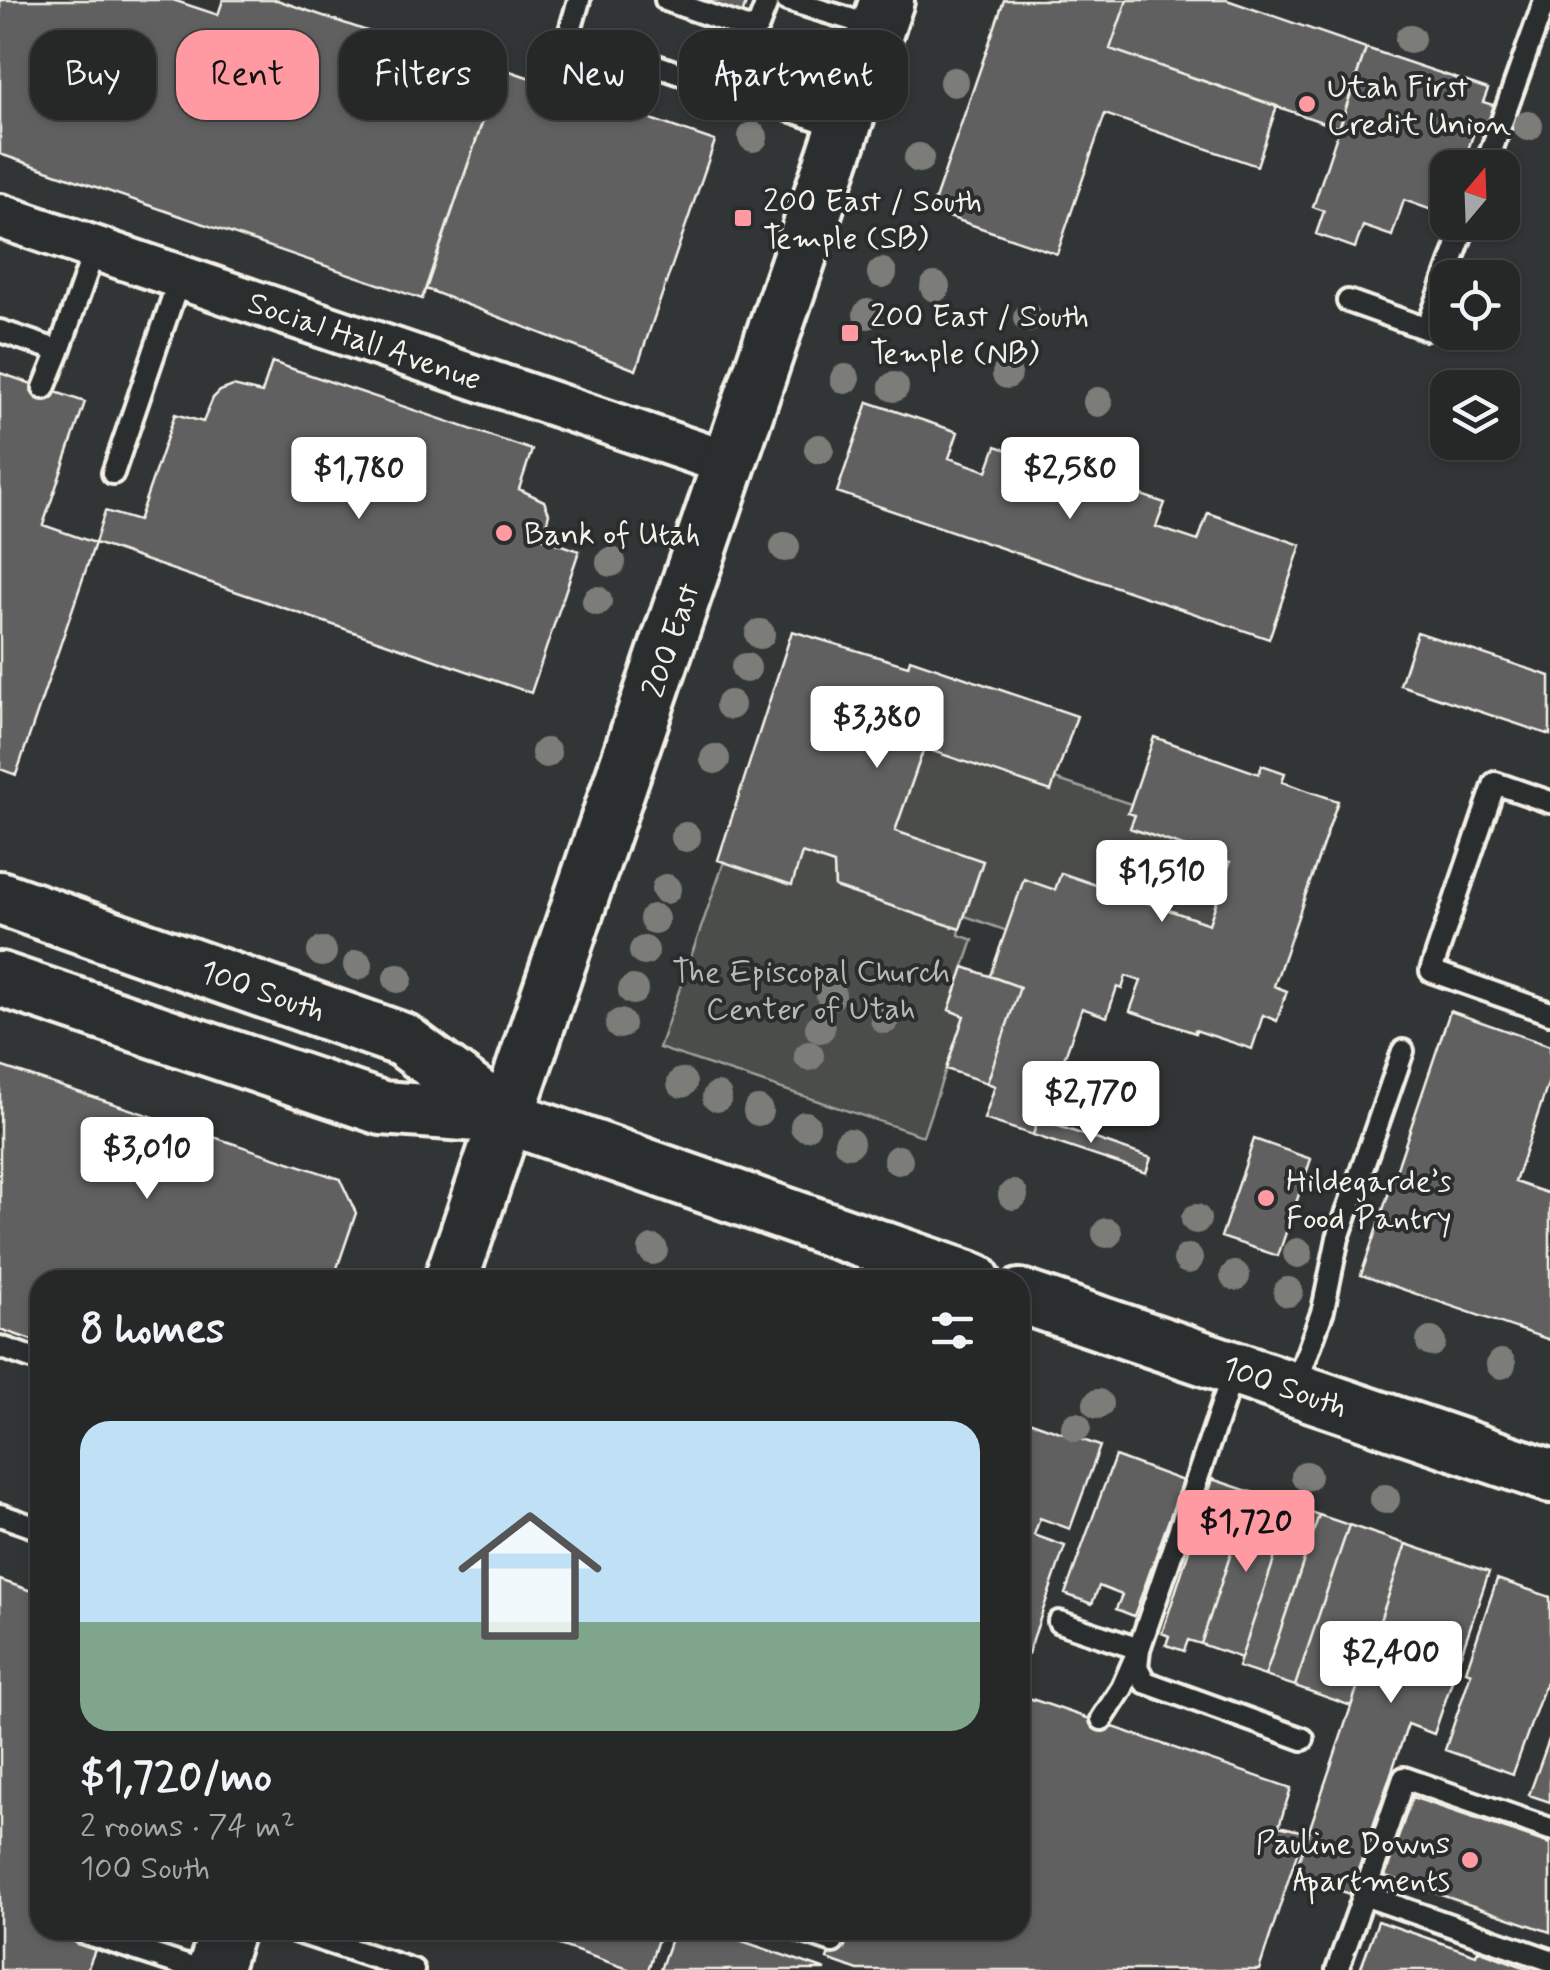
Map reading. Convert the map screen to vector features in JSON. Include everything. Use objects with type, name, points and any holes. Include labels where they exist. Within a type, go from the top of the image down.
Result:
[{"type":"street","name":"200 East","points":[[455,1270],[882,14]]},
{"type":"street","name":"Social Hall Avenue","points":[[0,216],[730,464]]},
{"type":"street","name":"100 South","points":[[0,898],[403,1040],[507,1118]]},
{"type":"street","name":"100 South","points":[[2,985],[382,1108],[507,1118],[939,1270]]},
{"type":"street","name":"100 South","points":[[1030,1299],[1550,1476]]},
{"type":"street","points":[[214,1970],[224,1940]]},
{"type":"lane","points":[[579,0],[570,31],[579,40],[844,128]]},
{"type":"lane","points":[[666,0],[746,28],[758,26],[768,0]]},
{"type":"lane","points":[[787,0],[882,14]]},
{"type":"lane","points":[[1492,150],[1546,0]]},
{"type":"lane","points":[[1348,301],[1427,329],[1459,240]]},
{"type":"lane","points":[[44,388],[95,248]]},
{"type":"lane","points":[[113,473],[180,277]]},
{"type":"lane","points":[[0,331],[58,352]]},
{"type":"lane","points":[[1550,802],[1496,783],[1431,971],[1550,1013]]},
{"type":"lane","points":[[1295,1388],[1323,1310],[1338,1238],[1402,1051]]},
{"type":"lane","points":[[0,1347],[30,1358]]},
{"type":"lane","points":[[1102,1719],[1139,1650],[1234,1368]]},
{"type":"lane","points":[[0,1516],[30,1526]]},
{"type":"lane","points":[[1060,1622],[1139,1650]]},
{"type":"lane","points":[[1139,1650],[1137,1667],[1144,1682],[1303,1738]]},
{"type":"lane","points":[[1337,1970],[1404,1778],[1550,1829]]},
{"type":"lane","points":[[1364,1895],[1550,1960]]},
{"type":"lane","points":[[106,1940],[198,1970]]},
{"type":"lane","points":[[320,1940],[412,1970]]},
{"type":"lane","points":[[828,1940],[834,1942]]},
{"type":"green space","points":[[924,748],[1055,779],[1131,804],[1128,813],[1135,815],[1131,829],[1230,862],[1209,924],[1062,873],[1055,890],[1024,880],[1007,931],[965,916],[983,861],[895,831]]},
{"type":"green space","name":"The Episcopal Church Center of Utah","points":[[802,853],[834,864],[835,887],[960,929],[959,935],[973,940],[949,1010],[964,1016],[923,1136],[659,1048],[724,862],[791,885]]},
{"type":"building","points":[[0,0],[173,0],[218,15],[223,0],[277,0],[364,30],[339,30],[339,120],[483,120],[422,299],[0,154]]},
{"type":"building","points":[[699,0],[747,0],[742,15]]},
{"type":"building","points":[[1004,0],[1127,0],[1110,49],[1277,106],[1257,166],[1105,114],[1057,254],[931,211]]},
{"type":"building","points":[[1127,0],[1227,0],[1366,48],[1339,128],[1110,49]]},
{"type":"building","points":[[1366,48],[1488,89],[1483,102],[1503,108],[1492,138],[1474,132],[1468,150],[1430,150],[1430,209],[1404,200],[1392,236],[1363,226],[1355,248],[1316,234],[1324,211],[1313,207]]},
{"type":"building","points":[[507,70],[527,77],[527,120],[653,120],[715,141],[636,370],[426,289],[483,120],[507,120]]},
{"type":"building","points":[[272,362],[532,450],[519,489],[544,501],[549,513],[543,538],[579,551],[531,693],[95,543],[105,511],[138,521],[175,414],[203,422],[220,391],[233,386],[262,393]]},
{"type":"building","points":[[0,373],[85,402],[43,525],[95,543],[16,775],[0,769]]},
{"type":"building","points":[[868,402],[958,432],[949,458],[987,471],[996,446],[1165,503],[1156,527],[1198,541],[1208,513],[1301,545],[1269,639],[837,492]]},
{"type":"building","name":"The Episcopal Church Center of Utah","points":[[792,631],[908,666],[910,659],[1077,716],[1051,791],[924,748],[895,831],[983,861],[960,929],[835,887],[834,864],[802,853],[792,885],[718,860]]},
{"type":"building","points":[[1417,632],[1550,676],[1550,735],[1400,685]]},
{"type":"building","points":[[1154,737],[1259,774],[1262,765],[1285,773],[1282,782],[1338,801],[1274,986],[1287,991],[1277,1021],[1263,1015],[1252,1049],[1195,1033],[1130,1011],[1141,981],[1126,976],[1122,989],[1117,987],[1107,1017],[1082,1008],[1033,1135],[984,1119],[995,1086],[987,1083],[1020,987],[990,976],[1024,879],[1055,890],[1061,873],[1209,924],[1230,862],[1130,828],[1135,815],[1128,813]]},
{"type":"building","points":[[964,967],[1020,987],[987,1083],[946,1069],[964,1016],[949,1010]]},
{"type":"building","points":[[1450,1011],[1550,1046],[1550,1078],[1515,1182],[1550,1194],[1550,1340],[1361,1275]]},
{"type":"building","points":[[0,1066],[340,1179],[356,1213],[336,1270],[30,1270],[30,1340],[0,1329]]},
{"type":"building","points":[[1038,1119],[1151,1158],[1146,1173],[1033,1135]]},
{"type":"building","name":"Hildegarde’s Food Pantry","points":[[1254,1139],[1311,1159],[1278,1256],[1221,1237]]},
{"type":"building","points":[[1030,1422],[1100,1446],[1070,1529],[1040,1518],[1034,1535],[1065,1546],[1030,1648]]},
{"type":"building","points":[[1115,1456],[1183,1481],[1134,1616],[1116,1609],[1122,1595],[1099,1586],[1092,1604],[1065,1594]]},
{"type":"building","points":[[1212,1479],[1251,1492],[1201,1644],[1188,1640],[1184,1651],[1166,1645],[1169,1636],[1162,1633]]},
{"type":"building","points":[[1251,1492],[1292,1506],[1241,1658],[1201,1644]]},
{"type":"building","points":[[1292,1506],[1319,1515],[1265,1676],[1238,1667]]},
{"type":"building","points":[[1319,1515],[1349,1525],[1295,1686],[1265,1676]]},
{"type":"building","points":[[1349,1525],[1406,1544],[1351,1706],[1295,1686]]},
{"type":"building","points":[[1406,1544],[1489,1572],[1434,1734],[1408,1724],[1350,1894],[1294,1875]]},
{"type":"building","points":[[1497,1579],[1550,1597],[1550,1671],[1513,1774],[1445,1750]]},
{"type":"building","points":[[0,1580],[30,1590],[30,1940],[79,1940],[77,1944],[95,1950],[87,1970],[0,1970]]},
{"type":"building","points":[[1030,1698],[1291,1788],[1279,1826],[1304,1832],[1259,1970],[858,1970],[827,1959],[834,1940],[1030,1940]]},
{"type":"building","points":[[1550,1737],[1550,1802],[1529,1795]]},
{"type":"building","name":"Pauline Downs Apartments","points":[[1412,1797],[1550,1844],[1550,1932],[1385,1876]]},
{"type":"building","name":"Pauline Downs Apartments","points":[[1378,1921],[1476,1955],[1478,1950],[1532,1970],[1360,1970]]},
{"type":"building","points":[[545,1940],[658,1940],[648,1970],[631,1970]]},
{"type":"building","points":[[670,1940],[739,1940],[826,1970],[660,1970]]},
{"type":"place","name":"Utah First Credit Union","points":[[1307,104]]},
{"type":"place","name":"200 East / South Temple (SB)","points":[[743,218]]},
{"type":"place","name":"200 East / South Temple (NB)","points":[[850,333]]},
{"type":"place","name":"Bank of Utah","points":[[504,533]]},
{"type":"place","name":"Hildegarde’s Food Pantry","points":[[1266,1198]]},
{"type":"place","name":"Pauline Downs Apartments","points":[[1470,1860]]}]
